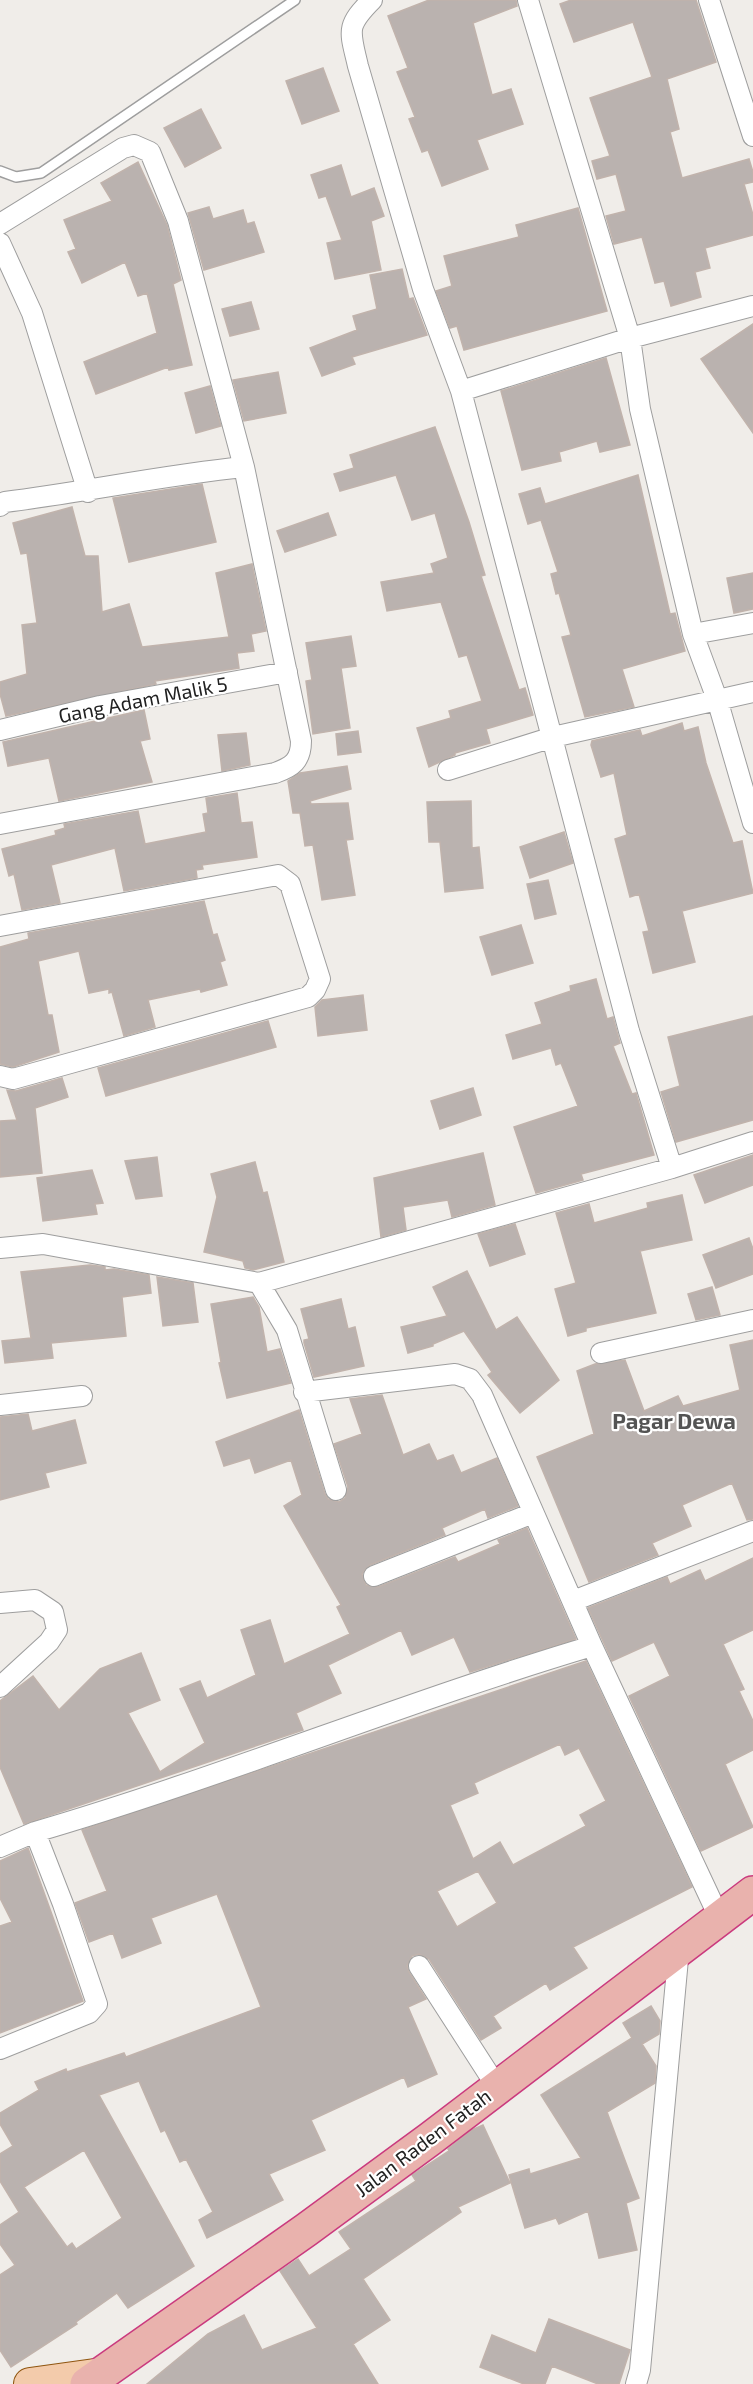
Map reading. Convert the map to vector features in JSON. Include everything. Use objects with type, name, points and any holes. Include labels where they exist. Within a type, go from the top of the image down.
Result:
[{"type":"highway","name":"Jalan Raden Fatah","points":[[102,2381],[156,2336],[306,2230],[753,1893]]},
{"type":"main road","points":[[30,2384],[102,2381]]},
{"type":"street","points":[[372,0],[354,18],[351,36],[358,66],[423,289],[461,391],[629,1031],[672,1168]]},
{"type":"street","points":[[528,0],[630,338],[640,409],[693,634],[717,699],[753,823]]},
{"type":"street","points":[[709,0],[753,135]]},
{"type":"street","points":[[0,224],[123,148],[134,145],[150,152],[178,221],[244,467],[302,741],[301,753],[293,766],[274,773],[0,824]]},
{"type":"street","points":[[0,243],[33,313],[88,492]]},
{"type":"street","points":[[461,391],[630,338],[753,306]]},
{"type":"street","points":[[0,506],[4,502],[88,492],[181,474],[244,467]]},
{"type":"street","points":[[693,634],[753,623]]},
{"type":"street","name":"Gang Adam Malik 5","points":[[0,730],[100,706],[287,672]]},
{"type":"street","points":[[448,770],[553,737],[753,692]]},
{"type":"street","points":[[0,926],[278,875],[290,884],[320,979],[315,990],[308,997],[13,1079],[0,1076]]},
{"type":"street","points":[[0,1248],[43,1244],[259,1283],[672,1168],[753,1142]]},
{"type":"street","points":[[259,1283],[286,1330],[336,1490]]},
{"type":"street","points":[[601,1353],[753,1320]]},
{"type":"street","points":[[304,1392],[455,1374],[470,1379],[483,1395],[592,1646],[719,1917]]},
{"type":"street","points":[[0,1405],[82,1396]]},
{"type":"street","points":[[374,1576],[533,1513]]},
{"type":"street","points":[[573,1601],[753,1531]]},
{"type":"street","points":[[0,1604],[35,1600],[53,1612],[57,1630],[49,1642],[0,1687]]},
{"type":"street","points":[[0,1847],[35,1832],[111,1810],[488,1677],[592,1646]]},
{"type":"street","points":[[0,2049],[89,2013],[97,2004],[63,1904],[35,1832]]},
{"type":"street","points":[[636,2384],[640,2370],[679,1948]]},
{"type":"street","points":[[419,1966],[497,2087]]},
{"type":"lane","points":[[0,171],[16,177],[41,173],[295,0]]},
{"type":"building","points":[[429,0],[516,0],[517,6],[473,23],[492,95],[511,89],[523,124],[477,140],[488,169],[442,186],[428,150],[422,152],[409,119],[415,117],[397,72],[408,68],[388,16]]},
{"type":"building","points":[[571,0],[696,0],[716,62],[667,79],[679,129],[670,132],[682,178],[749,159],[753,172],[753,182],[744,184],[753,215],[753,235],[705,248],[710,268],[695,272],[701,297],[671,306],[664,281],[655,283],[642,237],[614,244],[606,216],[626,211],[616,174],[597,179],[592,161],[610,156],[590,98],[652,77],[633,22],[574,42],[560,4]]},
{"type":"building","points":[[323,68],[339,111],[302,124],[286,81]]},
{"type":"building","points":[[201,109],[221,148],[185,167],[164,128]]},
{"type":"building","points":[[138,162],[167,225],[181,280],[173,284],[192,365],[169,370],[168,367],[96,394],[84,362],[157,333],[147,293],[138,296],[125,262],[82,283],[68,252],[76,249],[64,220],[112,201],[101,183]]},
{"type":"building","points":[[341,165],[351,197],[374,188],[384,216],[371,221],[381,270],[335,279],[327,243],[342,240],[326,196],[319,198],[311,175]]},
{"type":"building","points":[[209,207],[213,219],[243,210],[247,224],[254,222],[264,252],[204,270],[188,213]]},
{"type":"building","points":[[578,208],[607,311],[464,350],[457,326],[450,328],[436,291],[452,286],[444,256],[519,237],[516,225]]},
{"type":"building","points":[[402,269],[409,299],[413,298],[427,335],[352,357],[355,364],[322,376],[310,348],[357,330],[353,316],[377,309],[370,275]]},
{"type":"building","points":[[251,302],[259,329],[230,336],[222,309]]},
{"type":"building","points":[[753,324],[753,433],[701,359]]},
{"type":"building","points":[[606,358],[630,445],[600,452],[597,441],[559,452],[561,461],[522,470],[501,391]]},
{"type":"building","points":[[278,372],[286,413],[244,421],[233,380]]},
{"type":"building","points":[[210,386],[221,426],[196,433],[185,393]]},
{"type":"building","points":[[435,427],[469,522],[485,575],[481,576],[519,690],[525,688],[533,715],[486,729],[490,743],[455,753],[429,767],[417,728],[451,718],[449,711],[482,701],[467,655],[459,657],[441,602],[387,611],[381,582],[434,573],[431,564],[448,558],[435,513],[412,520],[396,475],[340,491],[334,474],[354,468],[350,455]]},
{"type":"building","points":[[638,475],[670,614],[675,613],[685,651],[622,669],[634,707],[585,717],[562,637],[571,635],[551,574],[558,572],[541,520],[528,524],[519,494],[540,488],[545,504]]},
{"type":"building","points":[[202,484],[216,542],[129,562],[113,498]]},
{"type":"building","points":[[72,507],[85,556],[98,556],[102,612],[129,604],[142,647],[229,637],[216,573],[252,564],[266,631],[251,634],[254,651],[237,653],[239,668],[155,681],[156,684],[6,716],[0,694],[0,682],[27,674],[22,625],[37,623],[27,553],[21,554],[13,523]]},
{"type":"building","points":[[328,513],[336,535],[285,552],[277,531]]},
{"type":"building","points":[[753,573],[753,609],[734,613],[727,578]]},
{"type":"building","points":[[351,636],[356,666],[341,668],[350,728],[313,734],[306,681],[312,680],[306,643]]},
{"type":"building","points":[[144,710],[150,739],[140,741],[152,782],[59,801],[49,758],[8,766],[3,742]]},
{"type":"building","points":[[682,723],[684,731],[698,727],[706,763],[733,843],[742,841],[753,893],[682,911],[695,962],[653,973],[643,932],[649,931],[639,894],[630,897],[615,839],[627,835],[614,773],[601,777],[591,745],[592,741],[640,730],[642,736]]},
{"type":"building","points":[[358,731],[361,752],[338,755],[336,734]]},
{"type":"building","points":[[246,733],[250,765],[222,771],[218,735]]},
{"type":"building","points":[[347,766],[351,789],[310,801],[311,804],[348,803],[353,839],[346,840],[355,895],[322,900],[313,845],[305,846],[300,813],[293,813],[288,781],[300,773]]},
{"type":"building","points":[[237,793],[241,823],[252,822],[257,857],[202,865],[203,869],[196,870],[197,878],[124,891],[115,848],[51,865],[60,903],[22,910],[14,874],[9,876],[2,849],[56,835],[55,831],[65,828],[64,824],[138,811],[145,844],[206,832],[203,814],[208,813],[206,798]]},
{"type":"building","points":[[471,801],[472,848],[479,847],[483,888],[445,892],[440,842],[429,842],[427,802]]},
{"type":"building","points":[[564,832],[573,863],[530,878],[520,847]]},
{"type":"building","points":[[548,880],[556,914],[535,919],[527,884]]},
{"type":"building","points":[[204,901],[213,935],[217,934],[225,960],[220,962],[227,985],[201,992],[200,989],[148,1000],[155,1027],[124,1036],[112,992],[109,993],[109,989],[89,993],[79,951],[38,961],[48,1015],[52,1015],[59,1052],[13,1067],[0,1064],[0,947],[29,939],[28,933]]},
{"type":"building","points":[[521,925],[533,963],[492,975],[480,937]]},
{"type":"building","points":[[596,979],[607,1019],[613,1017],[620,1043],[613,1046],[632,1094],[636,1093],[654,1155],[581,1174],[583,1180],[536,1193],[514,1127],[578,1106],[561,1063],[556,1065],[551,1048],[513,1059],[506,1035],[542,1024],[535,1003],[571,991],[570,986]]},
{"type":"building","points":[[363,995],[367,1030],[318,1036],[315,1007],[322,1000]]},
{"type":"building","points":[[753,1016],[753,1120],[676,1142],[661,1092],[680,1086],[668,1037]]},
{"type":"building","points":[[268,1021],[276,1047],[106,1096],[98,1068]]},
{"type":"building","points":[[62,1078],[68,1097],[35,1108],[42,1173],[0,1177],[0,1121],[17,1120],[7,1090],[16,1091]]},
{"type":"building","points":[[473,1088],[481,1115],[440,1129],[431,1101]]},
{"type":"building","points":[[483,1153],[495,1205],[452,1217],[448,1200],[403,1207],[406,1230],[381,1237],[374,1178]]},
{"type":"building","points":[[753,1155],[753,1185],[705,1203],[694,1175]]},
{"type":"building","points":[[157,1157],[162,1196],[136,1199],[125,1161]]},
{"type":"building","points":[[255,1162],[263,1193],[267,1192],[284,1262],[253,1270],[245,1268],[243,1261],[204,1252],[217,1197],[211,1174]]},
{"type":"building","points":[[92,1170],[103,1203],[95,1204],[97,1214],[43,1221],[37,1178]]},
{"type":"building","points":[[682,1195],[692,1240],[640,1251],[656,1313],[586,1328],[586,1331],[568,1336],[555,1289],[576,1283],[556,1213],[589,1204],[594,1223],[648,1208],[647,1203]]},
{"type":"building","points":[[515,1224],[525,1254],[490,1266],[478,1234]]},
{"type":"building","points":[[749,1238],[753,1249],[753,1274],[716,1288],[703,1255]]},
{"type":"building","points":[[90,1265],[105,1267],[105,1270],[114,1269],[149,1275],[151,1293],[122,1297],[126,1336],[51,1343],[53,1358],[5,1363],[2,1341],[31,1338],[21,1272]]},
{"type":"building","points":[[467,1271],[496,1330],[517,1317],[559,1380],[520,1413],[488,1375],[492,1372],[464,1331],[433,1344],[433,1346],[408,1353],[401,1327],[447,1316],[433,1287]]},
{"type":"building","points":[[157,1277],[193,1283],[198,1322],[163,1326]]},
{"type":"building","points":[[712,1287],[720,1315],[696,1320],[688,1294]]},
{"type":"building","points":[[253,1297],[259,1307],[267,1352],[280,1349],[291,1383],[227,1398],[219,1363],[221,1362],[211,1304]]},
{"type":"building","points":[[341,1299],[348,1329],[355,1327],[364,1366],[314,1377],[304,1343],[304,1340],[309,1339],[301,1309]]},
{"type":"building","points":[[753,1340],[753,1519],[747,1520],[732,1483],[682,1505],[691,1526],[652,1543],[658,1555],[589,1582],[537,1457],[594,1434],[577,1371],[595,1364],[625,1360],[644,1411],[678,1396],[683,1406],[740,1390],[730,1345]]},
{"type":"building","points":[[382,1395],[403,1455],[429,1444],[437,1461],[453,1455],[461,1473],[497,1458],[518,1506],[488,1518],[485,1509],[442,1528],[445,1535],[370,1565],[362,1574],[366,1585],[378,1587],[455,1557],[458,1562],[500,1544],[498,1540],[527,1528],[576,1639],[470,1672],[454,1637],[412,1655],[401,1630],[328,1665],[341,1693],[296,1713],[303,1730],[24,1824],[0,1767],[0,1701],[33,1676],[59,1710],[100,1669],[141,1653],[160,1700],[128,1713],[160,1772],[205,1743],[180,1689],[200,1681],[207,1698],[256,1675],[241,1630],[270,1620],[284,1664],[350,1634],[337,1607],[341,1605],[284,1506],[302,1495],[291,1460],[255,1473],[250,1458],[224,1466],[216,1442],[299,1410],[325,1494],[328,1499],[339,1502],[345,1498],[348,1487],[334,1444],[362,1434],[350,1399]]},
{"type":"building","points":[[28,1414],[32,1431],[75,1420],[86,1463],[45,1473],[49,1487],[0,1500],[0,1417]]},
{"type":"building","points":[[753,1558],[753,1630],[723,1644],[744,1689],[739,1691],[753,1721],[753,1750],[725,1764],[753,1827],[701,1851],[629,1696],[670,1676],[654,1642],[612,1661],[588,1608],[667,1577],[670,1584],[700,1570],[705,1581]]},
{"type":"building","points":[[586,1661],[692,1887],[573,1947],[587,1968],[550,1990],[546,1983],[493,2016],[501,2028],[481,2040],[429,1959],[419,1954],[412,1956],[407,1966],[426,1999],[408,2007],[437,2074],[408,2087],[404,2077],[311,2120],[325,2150],[269,2174],[283,2200],[207,2238],[199,2220],[213,2212],[186,2159],[180,2162],[165,2130],[161,2132],[139,2081],[99,2095],[194,2266],[128,2308],[117,2293],[76,2322],[77,2324],[11,2367],[0,2350],[0,2275],[15,2265],[0,2244],[0,2225],[19,2212],[0,2181],[0,2154],[13,2146],[0,2124],[0,2113],[39,2090],[35,2082],[66,2069],[67,2072],[124,2053],[126,2057],[261,2007],[217,1894],[151,1918],[161,1943],[122,1958],[113,1933],[89,1942],[75,1903],[107,1891],[82,1830]],"holes":[[[560,1744],[565,1755],[579,1748],[606,1801],[580,1815],[586,1826],[513,1865],[500,1842],[473,1859],[450,1805],[478,1793],[474,1783]],[[478,1871],[497,1903],[457,1927],[437,1891]],[[84,2150],[122,2218],[76,2249],[72,2243],[67,2247],[24,2187]]]},
{"type":"building","points":[[28,1848],[83,2001],[0,2033],[0,1926],[12,1922],[0,1898],[0,1861]]},
{"type":"building","points":[[651,2006],[660,2021],[659,2034],[642,2044],[656,2066],[655,2083],[607,2112],[639,2198],[626,2203],[637,2250],[599,2258],[588,2211],[559,2224],[556,2218],[525,2228],[509,2175],[529,2169],[530,2174],[581,2158],[541,2095],[632,2038],[623,2023]]},
{"type":"building","points":[[483,2125],[510,2183],[458,2207],[461,2212],[363,2279],[390,2320],[353,2344],[378,2384],[147,2384],[208,2334],[244,2315],[262,2350],[317,2328],[280,2271],[298,2259],[309,2276],[351,2249],[339,2232],[416,2181],[412,2175],[449,2151],[448,2149],[472,2130]]},
{"type":"building","points":[[549,2319],[630,2350],[619,2384],[598,2384],[552,2366],[545,2384],[524,2384],[480,2367],[492,2335],[536,2353]]},
{"type":"district","name":"Pagar Dewa","points":[[674,1421]]}]
